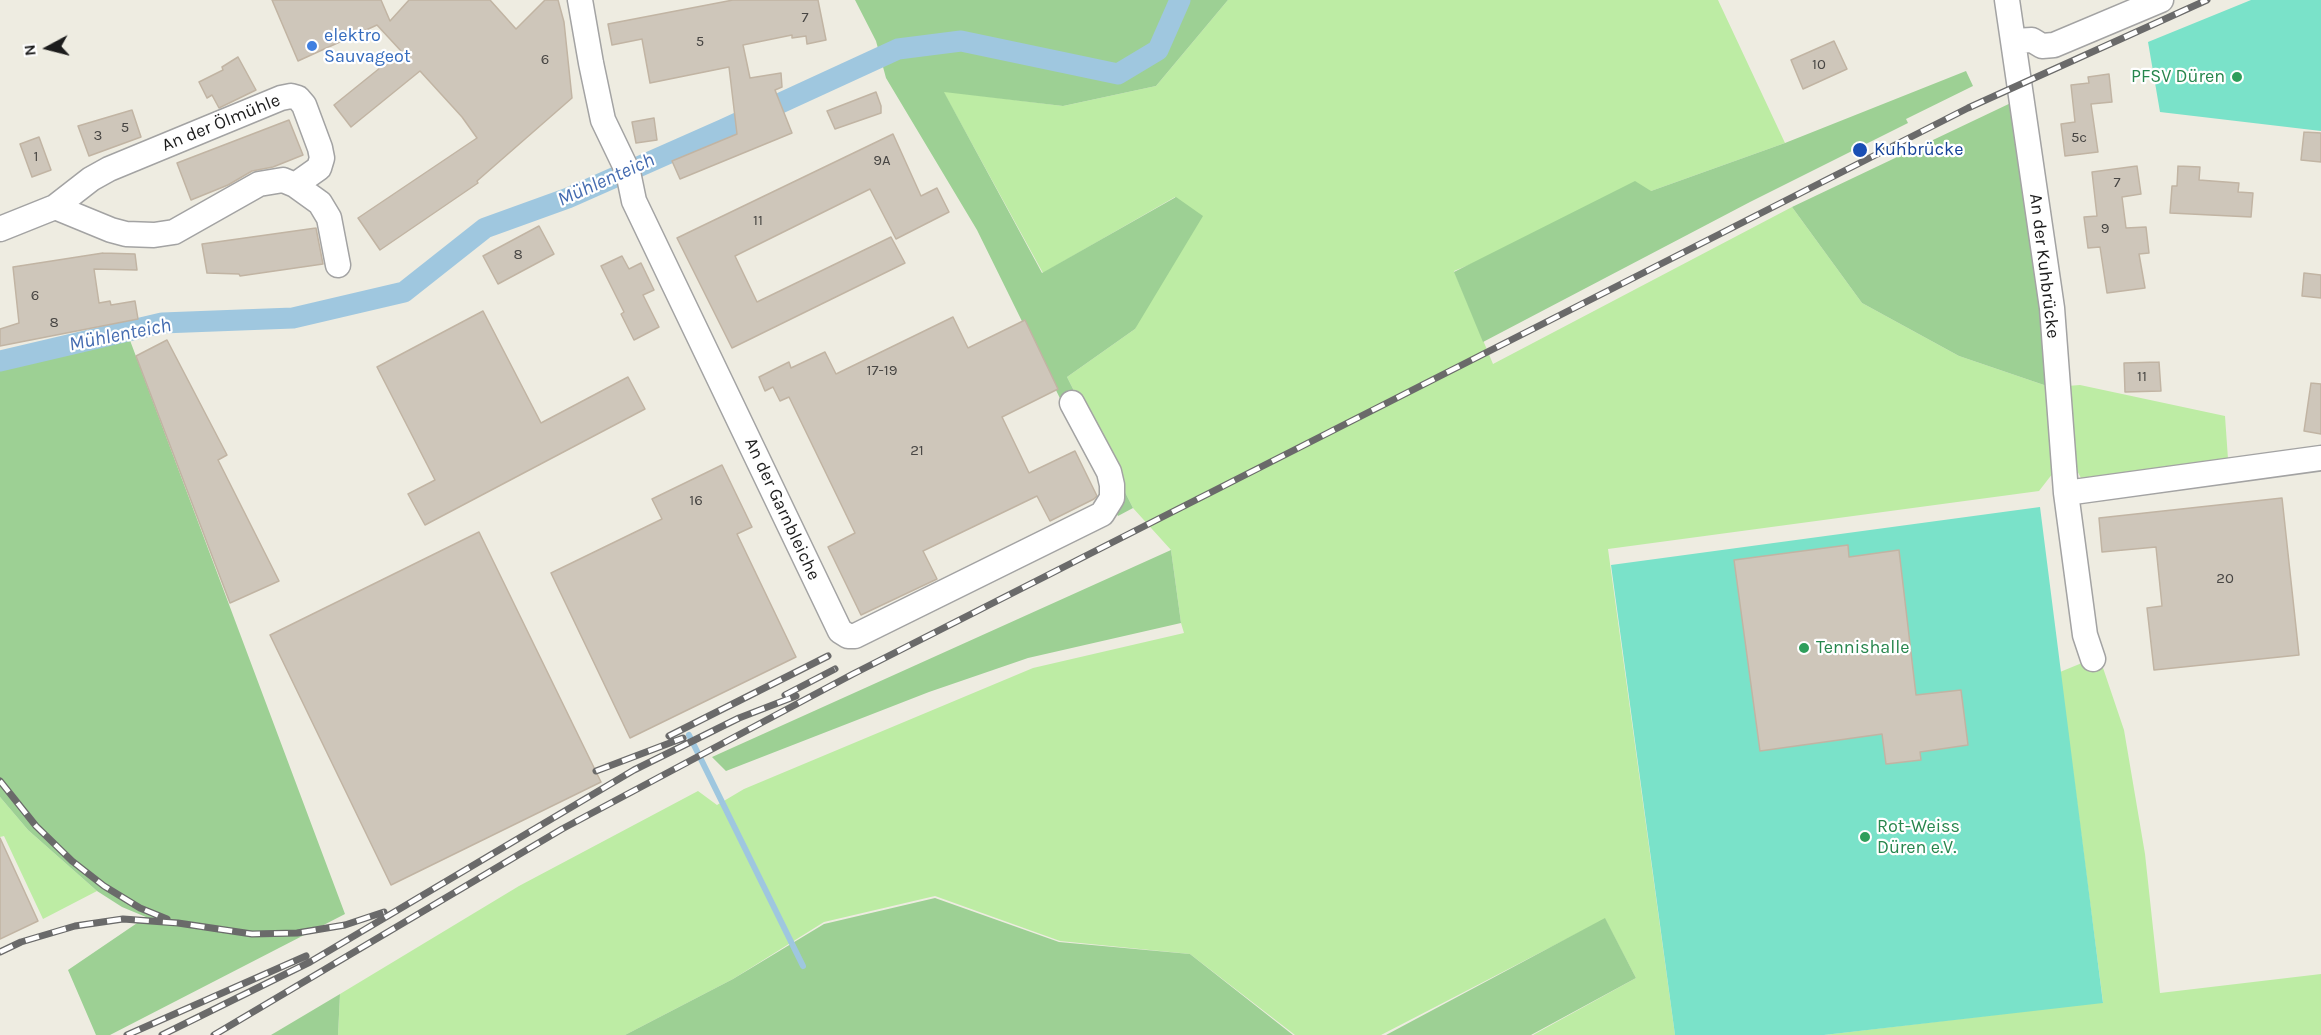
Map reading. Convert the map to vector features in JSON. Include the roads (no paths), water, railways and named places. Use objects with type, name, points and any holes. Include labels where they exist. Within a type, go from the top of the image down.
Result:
[{"type":"street","name":"An der Garnbleiche","points":[[580,0],[603,120],[628,172],[634,201],[840,631],[848,636],[855,636],[1102,514],[1112,498],[1113,485],[1072,403]]},
{"type":"street","name":"An der Kuhbrücke","points":[[2007,0],[2052,308],[2066,493],[2085,635],[2093,659]]},
{"type":"street","points":[[2014,41],[2032,40],[2042,46],[2054,45],[2161,0]]},
{"type":"street","name":"An der Ölmühle","points":[[0,229],[55,207],[91,179],[109,169],[281,98],[291,96],[298,98],[304,105],[322,158],[319,168],[295,185]]},
{"type":"street","points":[[55,207],[111,230],[154,235],[174,232],[259,184],[283,180],[295,185],[320,203],[329,218],[334,233],[338,265]]},
{"type":"street","points":[[2066,493],[2321,458]]},
{"type":"waterway","name":"Mühlenteich","points":[[0,361],[162,323],[293,318],[404,292],[485,228],[568,198],[898,49],[961,41],[1118,74],[1158,50],[1180,0]]},
{"type":"waterway","points":[[689,735],[803,966]]},
{"type":"railway","points":[[214,1035],[562,829],[853,674],[1968,108],[2207,0]]},
{"type":"railway","points":[[669,736],[828,656]]},
{"type":"railway","points":[[785,695],[835,669]]},
{"type":"railway","points":[[162,1035],[310,962],[634,770],[739,718],[796,696]]},
{"type":"railway","points":[[596,771],[683,738]]},
{"type":"railway","points":[[0,781],[36,826],[72,861],[104,886],[140,908],[167,919]]},
{"type":"railway","points":[[0,952],[21,942],[75,926],[123,919],[178,923],[252,934],[297,933],[345,925],[384,912]]},
{"type":"railway","points":[[127,1035],[306,956]]},
{"type":"place","name":"elektro Sauvageot","points":[[312,46]]},
{"type":"place","name":"PFSV Düren","points":[[2237,77]]},
{"type":"place","name":"Kuhbrücke","points":[[1860,150]]},
{"type":"place","name":"Tennishalle","points":[[1804,648]]},
{"type":"place","name":"Rot-Weiss Düren e.V.","points":[[1865,837]]}]
